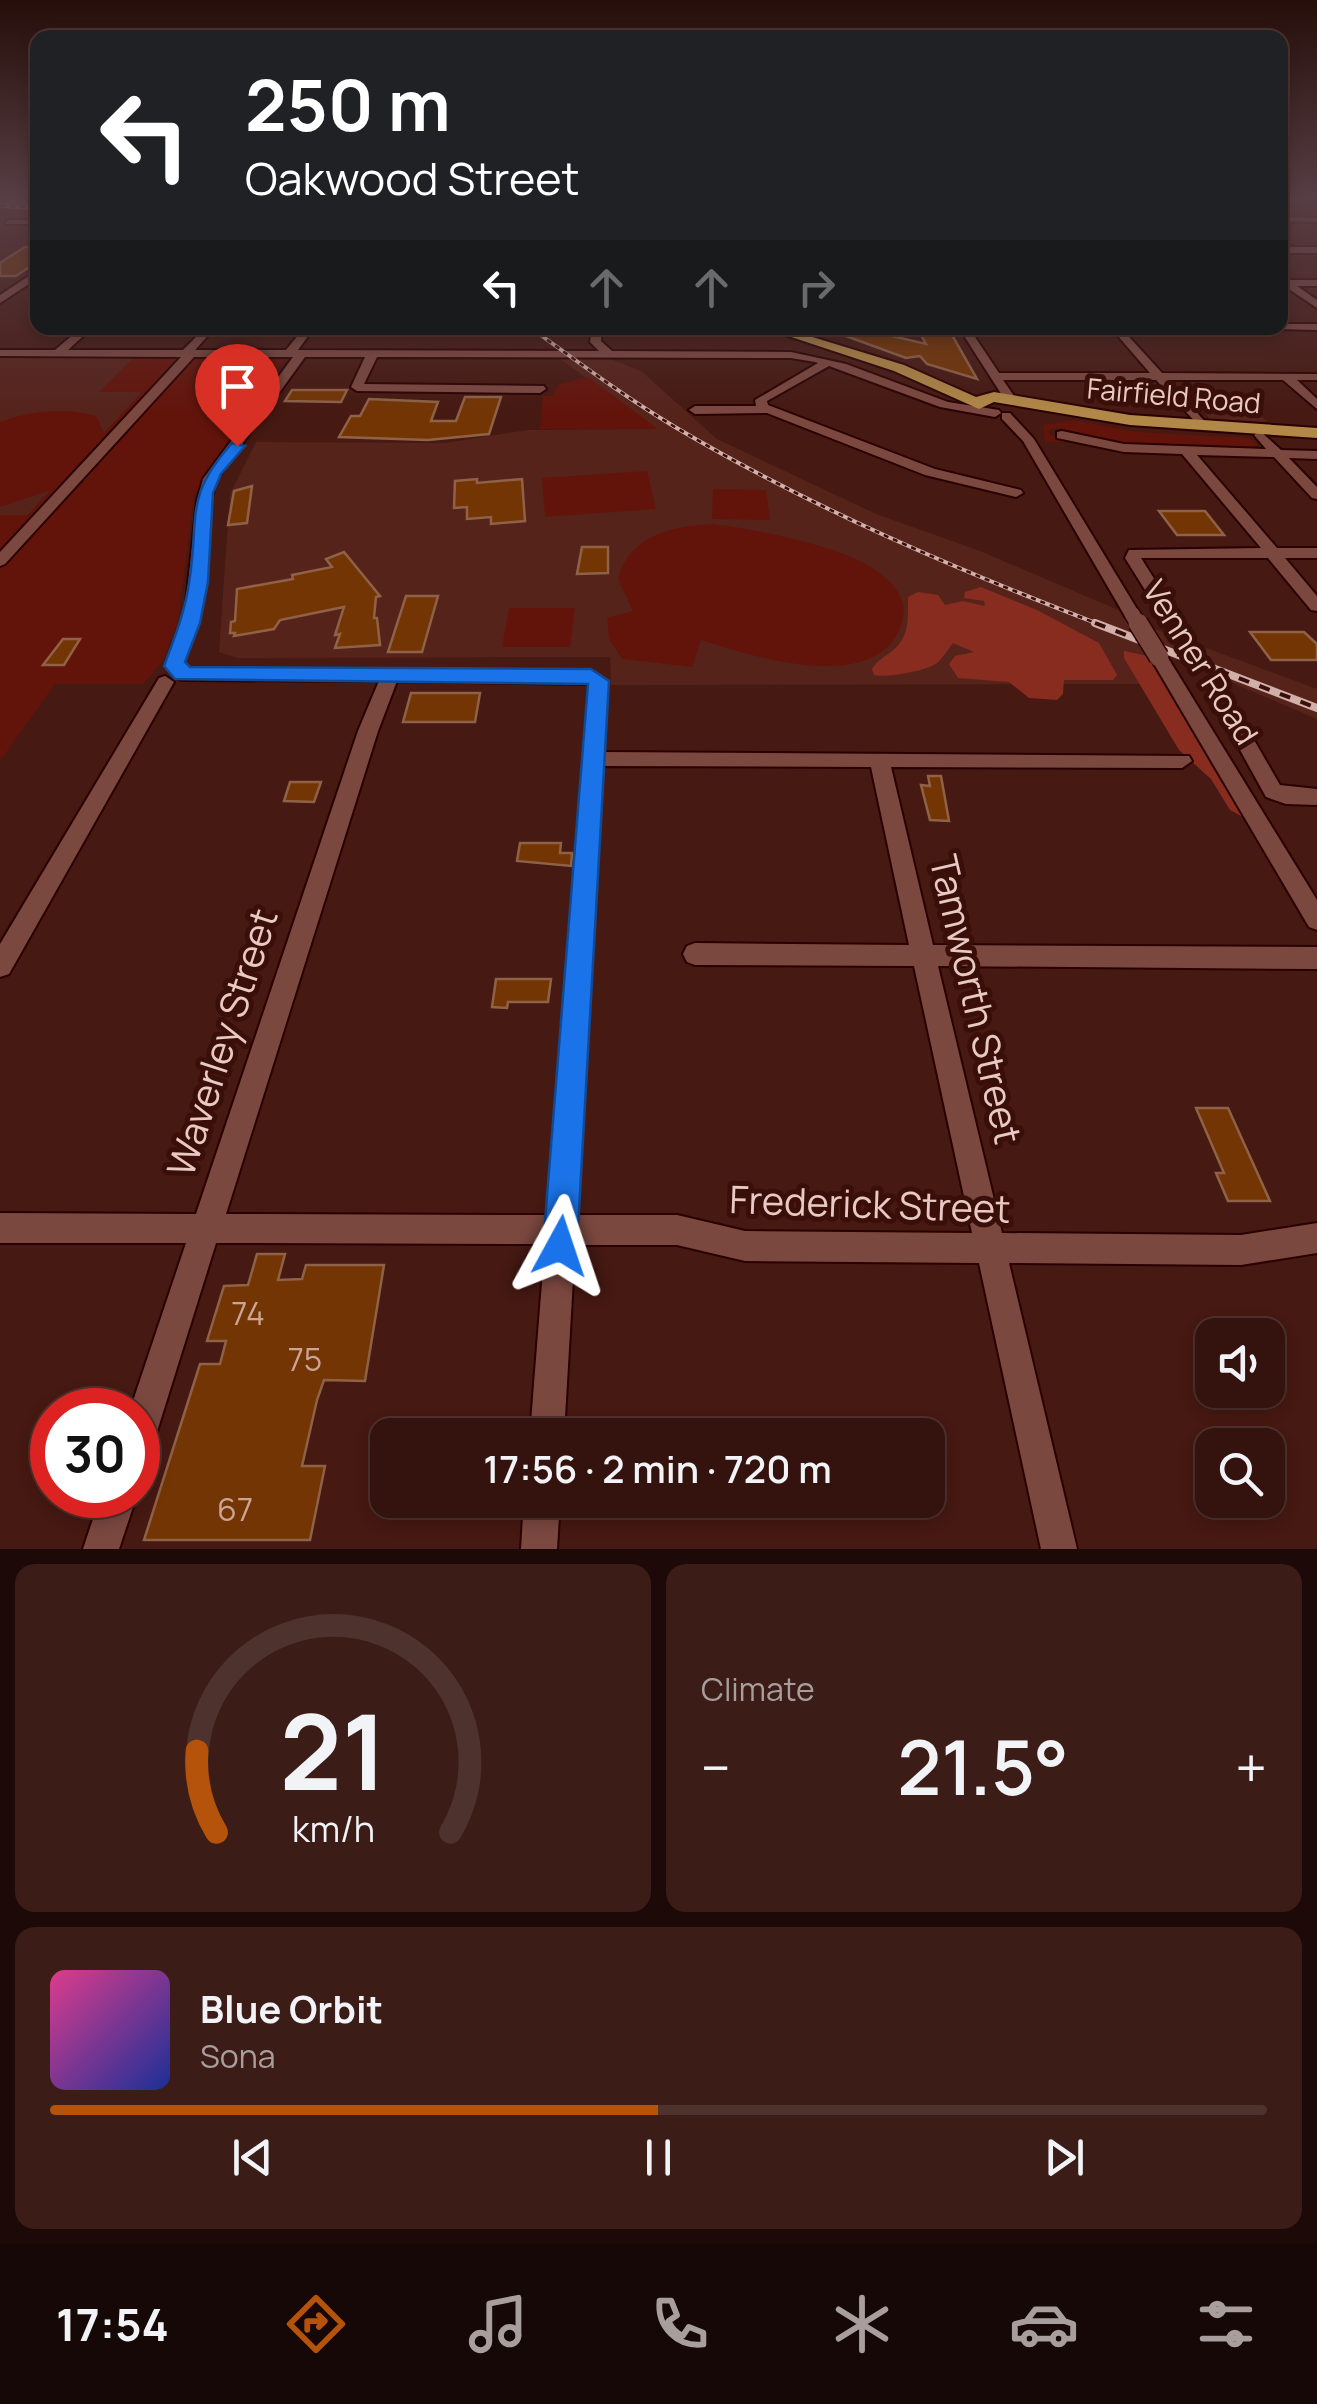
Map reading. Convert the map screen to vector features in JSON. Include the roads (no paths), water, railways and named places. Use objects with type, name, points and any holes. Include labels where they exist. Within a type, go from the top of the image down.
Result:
[{"type":"main road","name":"Fairfield Road","points":[[795,335],[1004,404],[1130,420],[1317,436]]},
{"type":"main road","name":"Fairfield Road","points":[[809,335],[1004,404],[1260,435],[1317,436]]},
{"type":"street","points":[[0,300],[30,279]]},
{"type":"street","points":[[1288,280],[1317,283]]},
{"type":"street","points":[[1288,284],[1317,305]]},
{"type":"street","points":[[1288,327],[1317,327]]},
{"type":"street","points":[[58,353],[80,335]]},
{"type":"street","points":[[0,561],[204,335]]},
{"type":"street","points":[[0,966],[174,674],[193,612],[204,513],[227,460],[305,335]]},
{"type":"street","points":[[596,335],[595,342],[609,354]]},
{"type":"street","name":"Venner Road","points":[[968,335],[1004,404],[1317,920]]},
{"type":"street","points":[[1122,335],[1202,425]]},
{"type":"street","points":[[796,355],[815,351],[816,341]]},
{"type":"street","name":"Fairfield Road","points":[[0,352],[796,355],[970,412],[1004,404]]},
{"type":"street","points":[[373,353],[357,387],[540,389]]},
{"type":"street","points":[[439,386],[453,353]]},
{"type":"street","points":[[766,410],[761,400],[827,363]]},
{"type":"street","points":[[1004,404],[1159,376],[1317,377]]},
{"type":"street","points":[[1286,377],[1317,405]]},
{"type":"street","points":[[695,410],[766,410],[930,472],[1016,493]]},
{"type":"street","points":[[1062,434],[1114,447],[1317,455]]},
{"type":"street","points":[[1260,435],[1317,496]]},
{"type":"street","points":[[1186,450],[1317,606]]},
{"type":"street","points":[[1173,621],[1133,558],[1136,552],[1317,553]]},
{"type":"street","points":[[174,674],[596,677],[599,682],[547,1418]]},
{"type":"street","name":"Waverley Street","points":[[154,1388],[368,730],[390,675]]},
{"type":"street","name":"Venner Road","points":[[1232,719],[1264,780],[1276,793],[1317,798]]},
{"type":"street","points":[[594,759],[1182,761]]},
{"type":"street","name":"Tamworth Street","points":[[880,760],[1059,1549]]},
{"type":"street","points":[[696,954],[1317,958]]},
{"type":"street","name":"Frederick Street","points":[[0,1228],[677,1230],[745,1246],[1241,1250],[1317,1238]]},
{"type":"street","points":[[101,1549],[111,1518]]},
{"type":"street","points":[[538,1549],[541,1518]]},
{"type":"railway","points":[[541,335],[656,416],[778,484],[938,559],[1101,625]]},
{"type":"railway","points":[[1095,623],[1317,708]]}]
